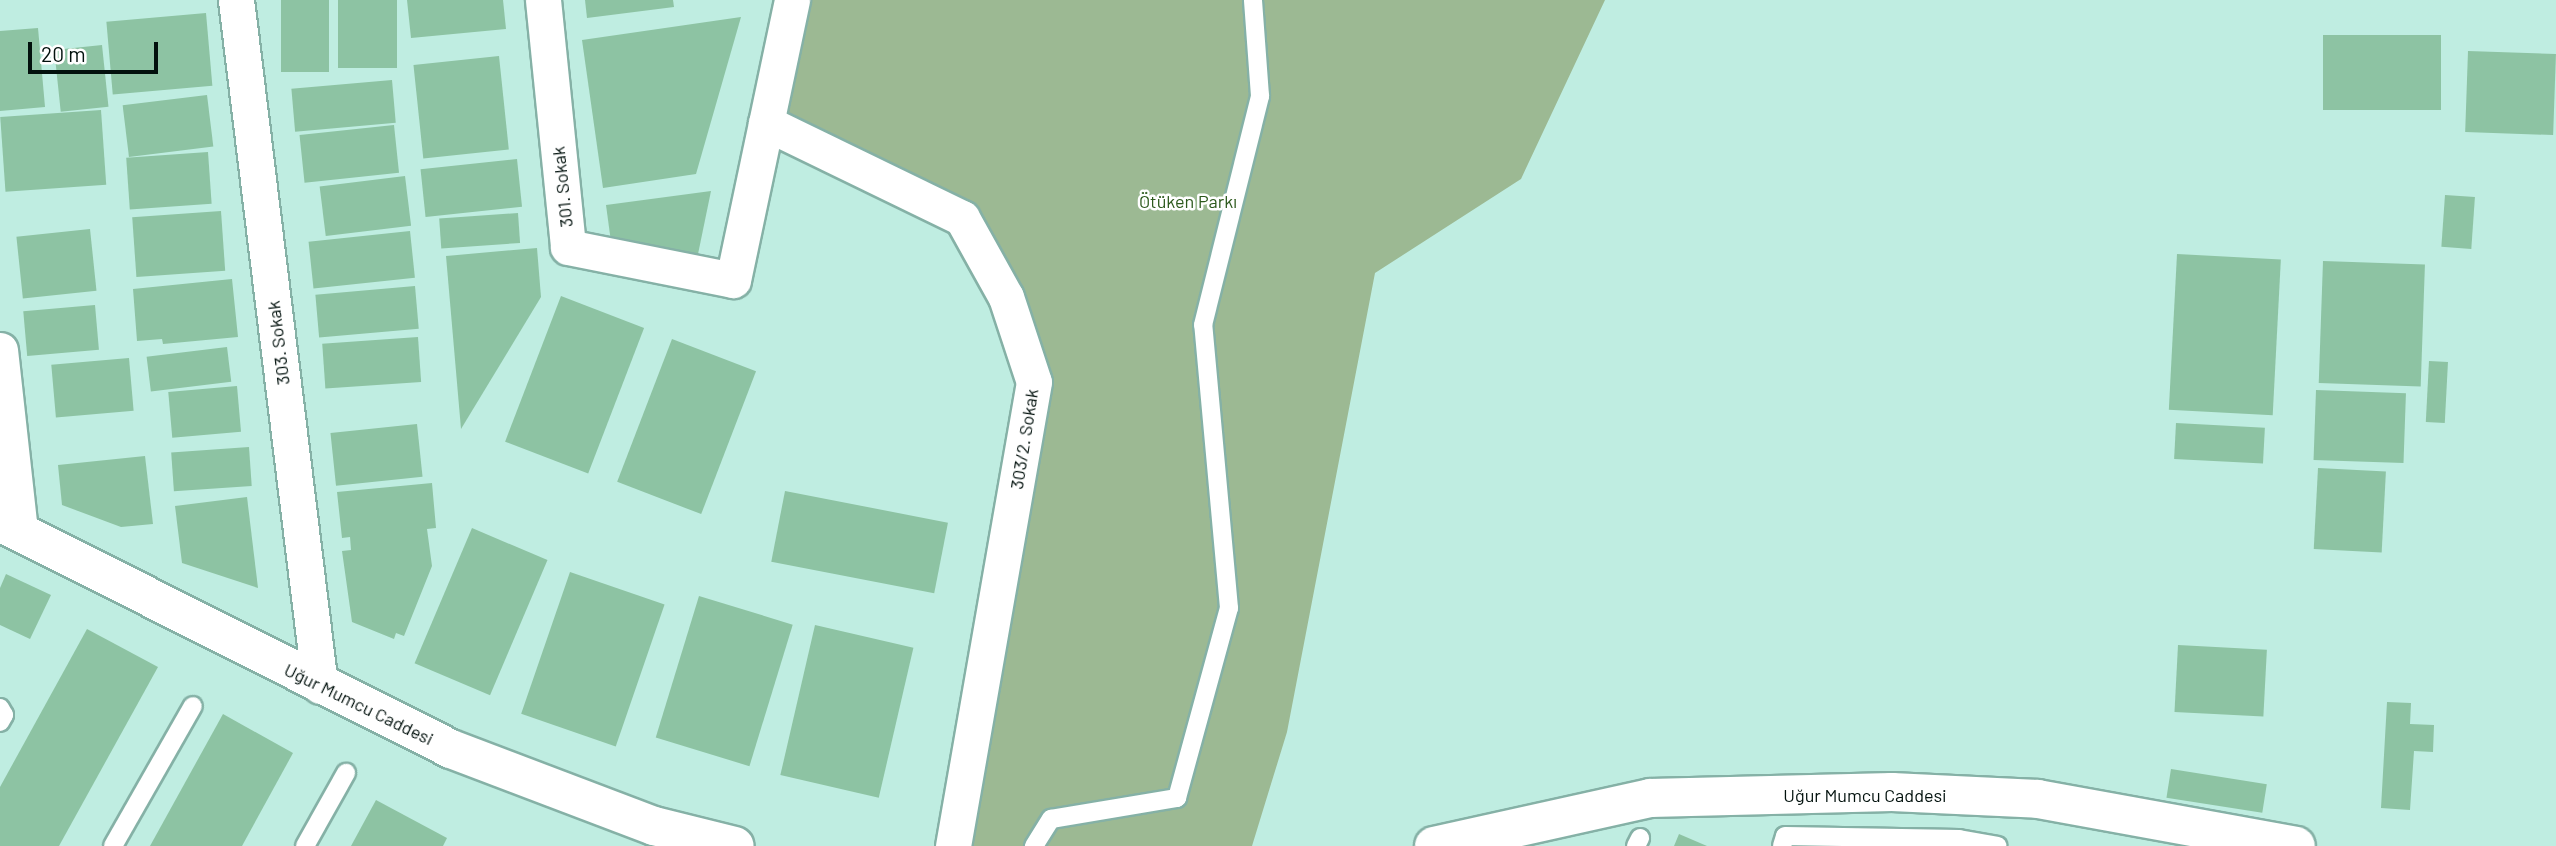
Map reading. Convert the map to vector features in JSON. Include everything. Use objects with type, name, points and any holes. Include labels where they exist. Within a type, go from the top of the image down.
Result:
[{"type":"main road","name":"Uğur Mumcu Caddesi","points":[[10,526],[320,686],[451,749],[654,826],[735,846]]},
{"type":"main road","name":"Uğur Mumcu Caddesi","points":[[1434,846],[1650,798],[1892,792],[2038,799],[2296,846]]},
{"type":"street","name":"303. Sokak","points":[[236,0],[320,686]]},
{"type":"street","name":"301. Sokak","points":[[543,0],[568,247],[733,280],[766,123]]},
{"type":"street","points":[[766,123],[792,0]]},
{"type":"street","name":"303/2. Sokak","points":[[766,123],[962,218],[1006,297],[1034,382],[953,846]]},
{"type":"street","points":[[0,350],[10,526]]},
{"type":"lane","points":[[1034,846],[1051,818],[1177,798],[1229,608],[1203,325],[1260,96],[1253,0]]},
{"type":"lane","points":[[113,846],[193,706]]},
{"type":"lane","points":[[0,708],[4,715],[0,722]]},
{"type":"lane","points":[[305,846],[346,773]]},
{"type":"lane","points":[[1782,846],[1785,836],[1997,846]]},
{"type":"green space","name":"Ötüken Parkı","points":[[792,0],[1605,0],[1521,179],[1375,273],[1287,732],[1252,846],[972,846],[1034,382],[962,218],[766,123]]},
{"type":"building","points":[[281,0],[329,0],[329,72],[281,72]]},
{"type":"building","points":[[338,0],[397,0],[397,68],[338,68]]},
{"type":"building","points":[[407,0],[503,0],[506,29],[411,38]]},
{"type":"building","points":[[585,0],[673,0],[674,7],[587,18]]},
{"type":"building","points":[[206,13],[212,86],[113,94],[106,22]]},
{"type":"building","points":[[741,17],[696,174],[603,188],[582,40]]},
{"type":"building","points":[[38,28],[45,107],[0,111],[0,31]]},
{"type":"building","points":[[2323,35],[2441,35],[2441,110],[2323,110]]},
{"type":"building","points":[[102,45],[108,107],[61,112],[54,50]]},
{"type":"building","points":[[2468,51],[2556,54],[2553,135],[2465,132]]},
{"type":"building","points":[[499,56],[509,149],[423,158],[413,65]]},
{"type":"building","points":[[392,80],[396,123],[295,132],[291,89]]},
{"type":"building","points":[[207,95],[213,147],[129,157],[123,105]]},
{"type":"building","points":[[101,110],[106,185],[5,192],[0,117]]},
{"type":"building","points":[[394,125],[399,173],[305,183],[300,135]]},
{"type":"building","points":[[208,152],[212,204],[130,210],[126,158]]},
{"type":"building","points":[[517,159],[522,207],[426,217],[421,169]]},
{"type":"building","points":[[405,176],[411,226],[326,236],[320,186]]},
{"type":"building","points":[[711,191],[697,259],[611,242],[606,205]]},
{"type":"building","points":[[2445,195],[2475,197],[2471,249],[2441,247]]},
{"type":"building","points":[[221,211],[225,271],[136,277],[132,217]]},
{"type":"building","points":[[518,213],[520,243],[441,248],[439,219]]},
{"type":"building","points":[[90,229],[96,291],[23,298],[16,237]]},
{"type":"building","points":[[410,231],[415,278],[313,288],[309,242]]},
{"type":"building","points":[[537,248],[541,297],[461,429],[446,256]]},
{"type":"building","points":[[2177,254],[2281,259],[2273,415],[2169,410]]},
{"type":"building","points":[[2323,261],[2425,265],[2421,386],[2319,383]]},
{"type":"building","points":[[232,279],[238,337],[163,344],[162,339],[137,341],[133,289]]},
{"type":"building","points":[[415,286],[419,329],[319,338],[315,295]]},
{"type":"building","points":[[561,296],[644,328],[588,474],[505,442]]},
{"type":"building","points":[[95,305],[99,350],[27,356],[23,311]]},
{"type":"building","points":[[418,337],[421,382],[325,389],[322,344]]},
{"type":"building","points":[[672,339],[756,371],[701,514],[617,482]]},
{"type":"building","points":[[227,347],[231,382],[151,392],[147,357]]},
{"type":"building","points":[[129,358],[134,411],[56,418],[51,365]]},
{"type":"building","points":[[2429,361],[2448,362],[2445,423],[2426,422]]},
{"type":"building","points":[[237,386],[241,432],[172,438],[168,392]]},
{"type":"building","points":[[2316,390],[2406,393],[2404,463],[2314,460]]},
{"type":"building","points":[[2176,423],[2265,428],[2263,464],[2174,459]]},
{"type":"building","points":[[417,424],[423,477],[336,486],[330,433]]},
{"type":"building","points":[[249,447],[252,486],[174,491],[171,452]]},
{"type":"building","points":[[145,456],[153,524],[121,527],[62,505],[58,465]]},
{"type":"building","points":[[2318,468],[2386,472],[2382,552],[2314,549]]},
{"type":"building","points":[[432,483],[436,528],[427,529],[432,566],[404,636],[396,633],[394,639],[352,622],[342,551],[351,550],[350,537],[342,538],[337,492]]},
{"type":"building","points":[[785,491],[948,523],[934,593],[771,562]]},
{"type":"building","points":[[247,497],[258,588],[182,563],[175,506]]},
{"type":"building","points":[[472,528],[547,560],[490,695],[415,663]]},
{"type":"building","points":[[570,572],[665,605],[616,746],[521,714]]},
{"type":"building","points":[[6,574],[51,595],[30,639],[0,625],[0,588]]},
{"type":"building","points":[[699,596],[793,625],[749,766],[656,738]]},
{"type":"building","points":[[815,625],[913,648],[879,798],[780,775]]},
{"type":"building","points":[[87,629],[158,667],[59,846],[0,846],[0,787]]},
{"type":"building","points":[[2178,645],[2267,650],[2263,717],[2174,712]]},
{"type":"building","points":[[2387,702],[2411,703],[2410,724],[2434,725],[2433,752],[2414,751],[2410,810],[2381,808]]},
{"type":"building","points":[[223,714],[293,753],[242,846],[150,846]]},
{"type":"building","points":[[2171,769],[2267,784],[2262,813],[2166,798]]},
{"type":"building","points":[[376,800],[447,838],[443,846],[351,846]]},
{"type":"building","points":[[1679,834],[1707,846],[1674,846]]}]
